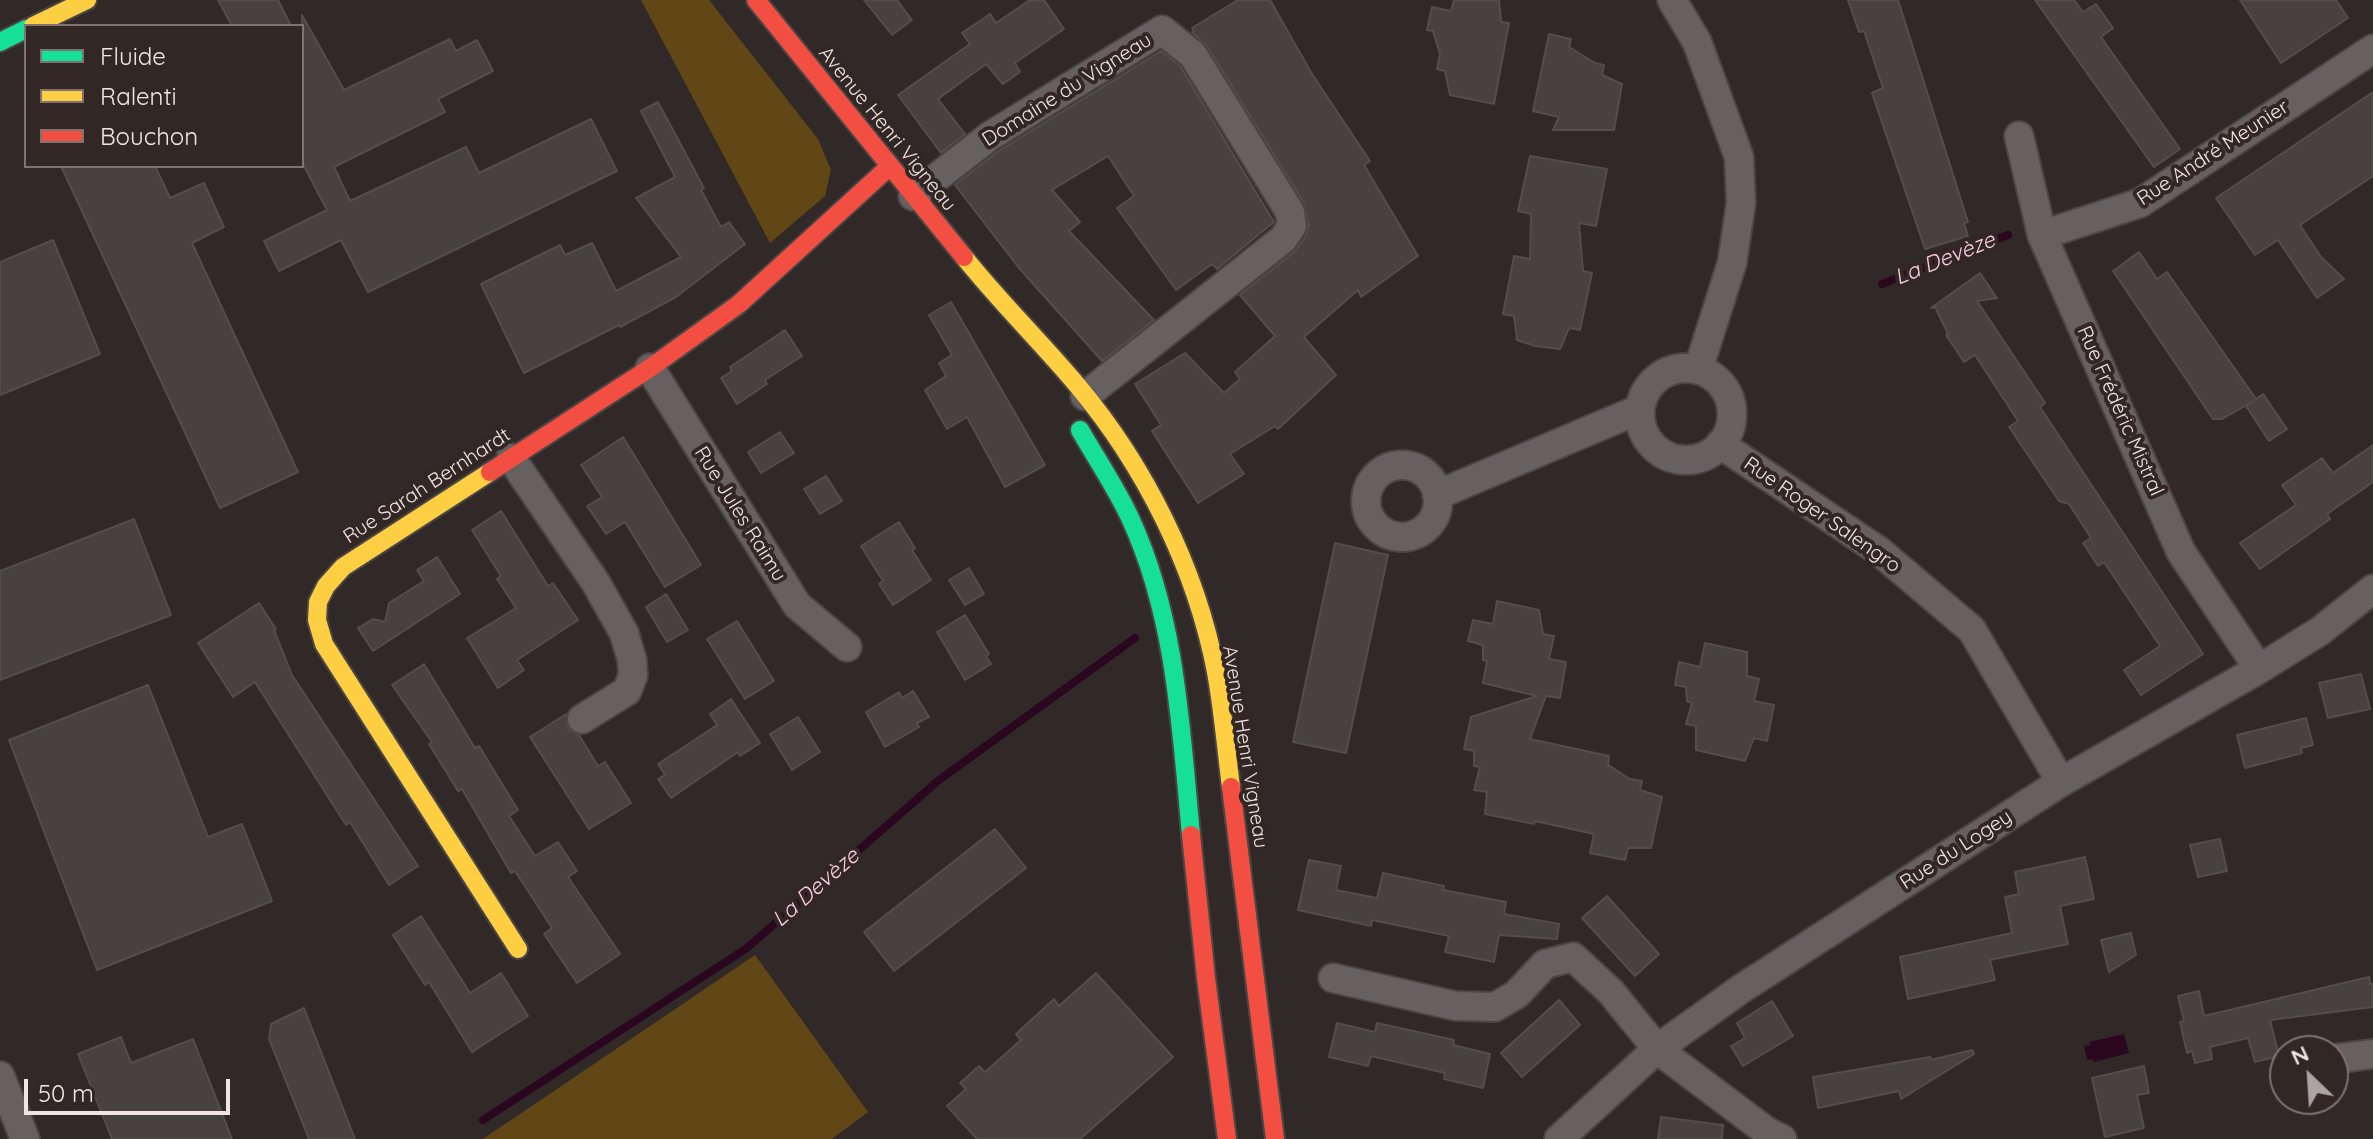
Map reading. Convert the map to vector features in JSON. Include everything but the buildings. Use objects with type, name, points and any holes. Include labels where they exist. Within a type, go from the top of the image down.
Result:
[{"type":"street","points":[[37,24],[87,0]]},
{"type":"street","name":"Avenue Henri Vigneau","points":[[756,0],[986,285],[1072,397],[1119,441],[1164,518],[1187,569],[1216,671],[1275,1139]]},
{"type":"street","points":[[1672,0],[1697,42],[1739,157],[1741,203],[1732,263],[1698,370]]},
{"type":"street","points":[[0,42],[24,30]]},
{"type":"street","name":"Domaine du Vigneau","points":[[913,196],[990,136],[1162,30],[1193,55],[1290,212],[1292,226],[1283,239],[1072,397]]},
{"type":"street","name":"Rue André Meunier","points":[[2042,235],[2140,203],[2373,49]]},
{"type":"street","name":"Rue Frédéric Mistral","points":[[2019,136],[2042,235],[2181,552],[2259,669]]},
{"type":"street","name":"Rue Sarah Bernhardt","points":[[518,949],[324,644],[316,622],[317,601],[324,586],[343,567],[650,368],[739,304],[889,167]]},
{"type":"street","name":"Avenue Henri Vigneau","points":[[986,285],[1033,361]]},
{"type":"street","name":"Rue Jules Raimu","points":[[650,368],[797,605],[847,647]]},
{"type":"street","points":[[1682,368],[1698,370],[1712,376],[1723,387],[1730,401],[1732,417],[1728,431],[1720,444],[1701,457],[1687,460],[1661,453],[1643,432],[1640,409],[1644,393],[1667,372],[1682,368]]},
{"type":"street","name":"Avenue Henri Vigneau","points":[[1072,397],[1095,454],[1131,519],[1157,589],[1176,683],[1196,890],[1227,1139]]},
{"type":"street","points":[[1437,495],[1640,409]]},
{"type":"street","name":"Rue Roger Salengro","points":[[1720,444],[1879,551],[1972,630],[2061,782]]},
{"type":"street","points":[[511,458],[596,583],[624,633],[632,660],[633,675],[627,691],[582,719]]},
{"type":"street","name":"Rue du Logey","points":[[1559,1139],[1657,1049],[1741,989],[2061,782],[2320,631],[2373,589]]},
{"type":"street","points":[[1333,978],[1456,1006],[1495,1007],[1517,994],[1545,964],[1573,957],[1611,992],[1657,1049],[1766,1131],[1782,1139]]},
{"type":"street","points":[[2349,1057],[2373,1054]]},
{"type":"street","points":[[0,1076],[25,1139]]},
{"type":"shaded area","points":[[641,0],[709,0],[818,139],[831,170],[825,196],[770,243]]},
{"type":"shaded area","points":[[755,955],[868,1112],[832,1139],[483,1139]]},
{"type":"shaded area","points":[[2124,1034],[2129,1053],[2094,1062],[2093,1059],[2087,1060],[2084,1046],[2090,1045],[2089,1042]]},
{"type":"waterway","name":"La Devèze","points":[[1882,284],[2008,235]]},
{"type":"waterway","name":"La Devèze","points":[[483,1120],[747,948],[939,780],[1135,638]]},
{"type":"traffic: fast","points":[[0,42],[24,30]]},
{"type":"traffic: fast","points":[[1080,430],[1131,520],[1158,596],[1174,674],[1191,835]]},
{"type":"traffic: slow","points":[[37,24],[87,0]]},
{"type":"traffic: slow","points":[[964,257],[1102,416],[1146,484],[1181,557],[1207,633],[1218,686],[1231,787]]},
{"type":"traffic: slow","points":[[490,472],[343,567],[326,586],[318,602],[317,620],[324,644],[518,949]]},
{"type":"traffic: jam","points":[[756,0],[964,257]]},
{"type":"traffic: jam","points":[[490,472],[650,368],[739,304],[889,167]]},
{"type":"traffic: jam","points":[[1231,787],[1275,1139]]},
{"type":"traffic: jam","points":[[1191,835],[1227,1139]]}]
